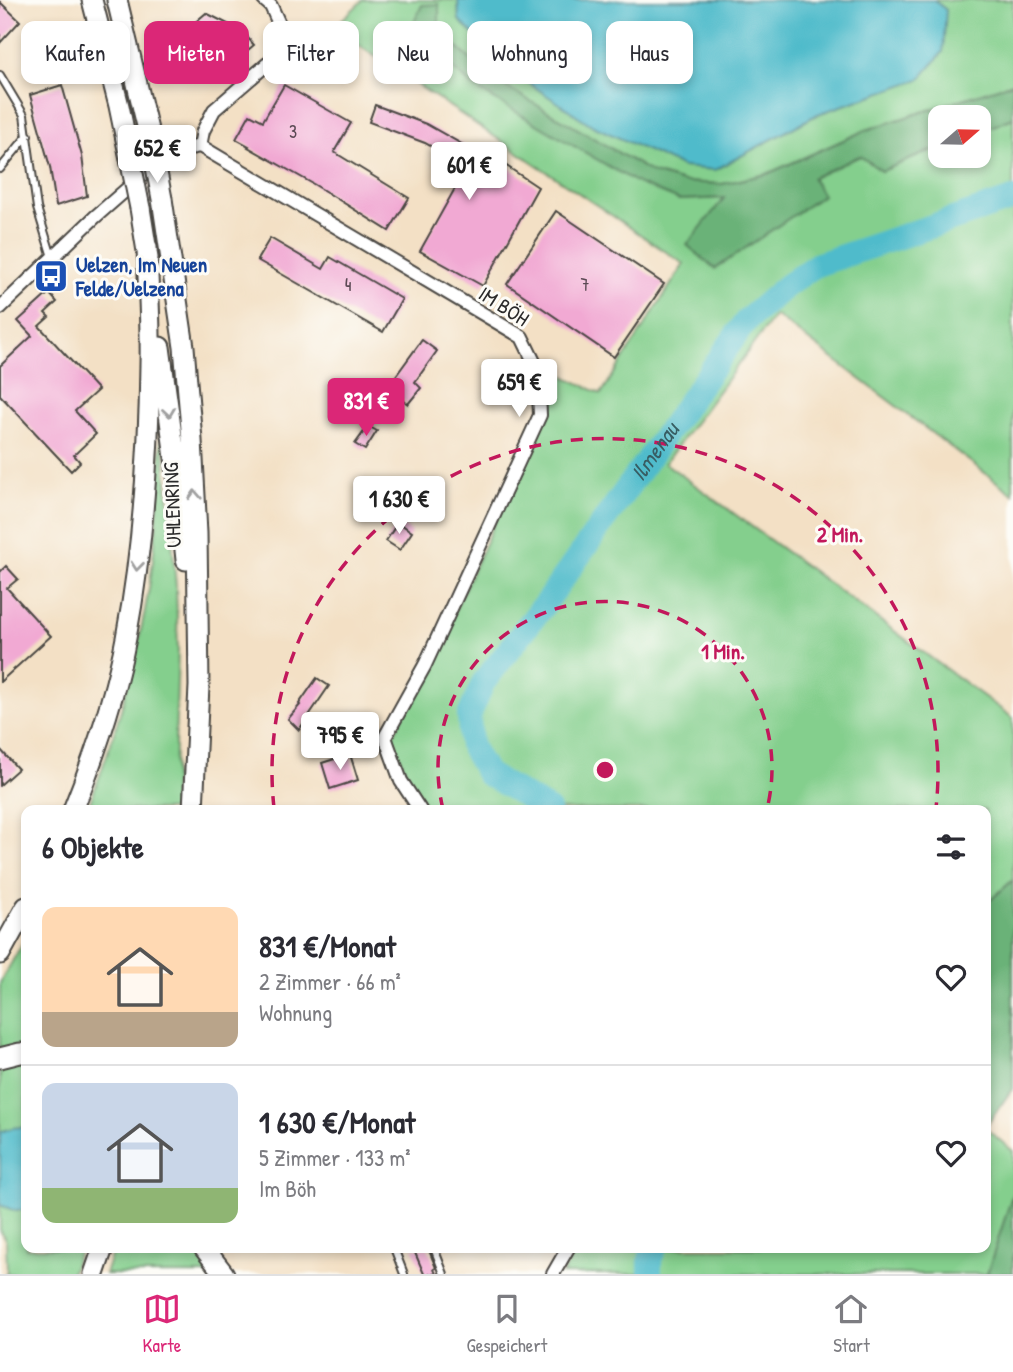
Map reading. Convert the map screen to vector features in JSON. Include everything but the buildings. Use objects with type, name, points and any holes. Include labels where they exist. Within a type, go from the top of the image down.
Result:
[{"type":"highway","points":[[92,0],[140,208],[176,465],[199,686]]},
{"type":"highway","name":"UHLENRING","points":[[117,0],[153,151],[184,347],[197,533],[199,686],[193,805]]},
{"type":"highway","points":[[75,805],[112,697],[126,640],[135,584],[147,474],[150,361],[146,247]]},
{"type":"highway","points":[[0,954],[21,916]]},
{"type":"highway","points":[[0,1058],[21,1053]]},
{"type":"highway","points":[[208,1253],[224,1274]]},
{"type":"street","points":[[0,308],[95,216],[168,153],[194,147],[214,110],[272,59],[280,44],[280,26],[271,6],[264,0]]},
{"type":"street","name":"IM BÖH","points":[[194,147],[522,337],[538,370],[540,415],[425,665],[385,737],[401,781],[417,805]]},
{"type":"street","points":[[553,1274],[565,1253]]},
{"type":"lane","points":[[0,75],[24,115],[37,208],[52,257]]},
{"type":"lane","points":[[0,169],[28,135]]},
{"type":"lane","points":[[396,1253],[404,1274]]},
{"type":"lane","points":[[436,1253],[444,1274]]},
{"type":"green space","points":[[363,0],[458,0],[459,20],[467,25],[467,56],[453,44],[453,21],[373,21],[373,55],[359,45],[359,21],[340,21]]},
{"type":"green space","points":[[934,0],[1013,0],[1013,83],[944,105],[928,105],[928,110],[866,130],[767,174],[722,184],[683,182],[653,173],[501,84],[568,84],[715,170],[818,114],[920,78],[946,10]]},
{"type":"green space","points":[[439,4],[439,21],[415,21],[422,5]]},
{"type":"green space","points":[[453,44],[467,56],[467,81],[453,69]]},
{"type":"green space","points":[[453,58],[467,67],[467,84],[494,84],[679,200],[822,195],[811,178],[860,156],[882,171],[928,152],[928,168],[991,168],[991,127],[1013,118],[1013,494],[775,315],[665,463],[1013,718],[1013,880],[991,900],[991,805],[425,805],[409,780],[392,738],[429,667],[536,431],[554,371],[601,394],[684,264],[416,84],[453,84]]},
{"type":"green space","points":[[1013,83],[1013,118],[991,127],[991,105],[944,105]]},
{"type":"green space","points":[[470,84],[501,84],[653,173],[683,182],[722,184],[767,174],[866,130],[928,110],[928,152],[882,171],[860,156],[812,178],[823,195],[715,269],[687,245],[724,198],[679,200],[639,184]]},
{"type":"green space","points":[[162,423],[176,586],[178,650],[173,805],[89,805],[124,701],[138,645],[149,588],[158,506]]},
{"type":"green space","points":[[1013,880],[1013,1088],[991,1119],[991,900]]},
{"type":"green space","points":[[21,946],[21,1048],[0,1051],[0,983]]},
{"type":"green space","points":[[21,1062],[21,1127],[0,1132],[0,1065]]},
{"type":"green space","points":[[991,1133],[1013,1151],[1013,1193],[987,1274],[562,1274],[574,1253],[991,1253]]},
{"type":"green space","points":[[1013,1193],[1013,1274],[987,1274]]},
{"type":"green space","points":[[0,1205],[21,1210],[21,1253],[78,1253],[71,1274],[5,1274],[6,1241],[0,1230]]},
{"type":"green space","points":[[112,1253],[199,1253],[215,1274],[105,1274]]},
{"type":"water","points":[[458,0],[934,0],[946,10],[943,52],[920,79],[818,114],[715,170],[683,167],[593,126],[530,84],[592,84],[592,21],[467,21],[467,28],[459,20]]},
{"type":"water","points":[[21,1127],[21,1210],[0,1205],[0,1132]]},
{"type":"waterway","name":"Ilmenau","points":[[540,805],[487,774],[471,746],[469,716],[483,683],[547,601],[746,321],[786,286],[816,265],[1013,199]]},
{"type":"waterway","name":"Ilmenau","points":[[650,1274],[653,1253]]},
{"type":"place","name":"Uelzen, Im Neuen Felde/Uelzena","points":[[51,276]]}]
